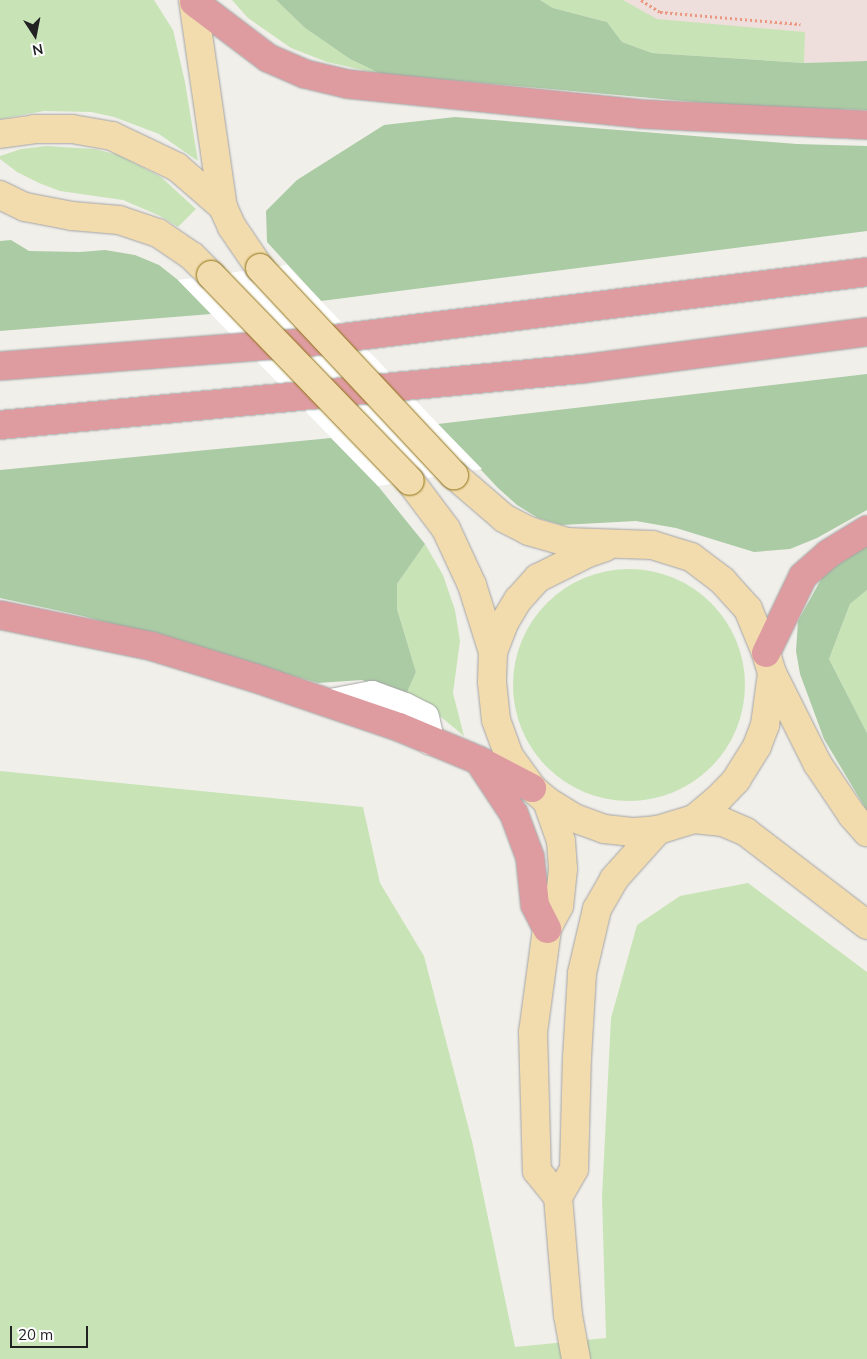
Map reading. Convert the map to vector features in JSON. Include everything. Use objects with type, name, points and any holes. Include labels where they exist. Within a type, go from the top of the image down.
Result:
[{"type":"highway","points":[[194,1],[268,58],[305,74],[348,84],[641,114],[867,125]]},
{"type":"highway","points":[[0,366],[302,343],[867,272]]},
{"type":"highway","points":[[0,425],[581,369],[867,332]]},
{"type":"highway","points":[[769,663],[803,576],[828,554],[867,530]]},
{"type":"highway","points":[[0,615],[151,646],[331,704],[430,740],[478,760],[540,795]]},
{"type":"highway","points":[[478,760],[514,814],[530,857],[535,905],[547,929]]},
{"type":"main road","points":[[194,1],[223,207],[232,227],[260,268],[454,475],[504,518],[529,531],[567,542],[652,545],[691,557],[723,581],[748,609],[769,663],[817,763],[852,814],[867,832]]},
{"type":"main road","points":[[0,134],[34,129],[72,129],[112,136],[177,167],[223,207]]},
{"type":"main road","points":[[0,195],[25,207],[72,216],[119,220],[158,233],[192,256],[410,481],[446,529],[472,585],[493,652]]},
{"type":"main road","points":[[558,1197],[537,1171],[534,1032],[547,929],[559,906],[562,869],[560,841],[540,795],[509,756],[496,720],[492,682],[493,652],[504,623],[518,600],[538,578],[588,553],[611,545]]},
{"type":"main road","points":[[540,795],[574,818],[604,829],[635,832],[658,830],[694,819],[717,800],[736,780],[757,746],[764,725],[769,663]]},
{"type":"main road","points":[[694,819],[722,822],[746,832],[867,925]]},
{"type":"main road","points":[[576,1359],[568,1314],[558,1197],[574,1168],[577,1058],[582,973],[597,909],[614,879],[658,830]]},
{"type":"path","points":[[641,0],[660,12],[800,24]]},
{"type":"shaded area","points":[[540,0],[867,0],[867,61],[804,63]]},
{"type":"green space","points":[[0,0],[154,0],[173,30],[185,82],[198,161],[159,134],[114,117],[91,112],[44,111],[0,119]]},
{"type":"green space","points":[[232,0],[276,0],[305,28],[350,59],[381,74],[327,62],[291,48],[248,18]]},
{"type":"green space","points":[[276,0],[540,0],[553,8],[607,22],[622,42],[652,53],[804,63],[867,61],[867,110],[740,106],[381,74],[350,59],[305,28]]},
{"type":"green space","points":[[540,0],[623,0],[657,19],[805,32],[804,63],[652,53],[622,42],[607,22],[553,8]]},
{"type":"green space","points":[[455,117],[797,144],[867,146],[867,231],[321,301],[267,242],[266,211],[297,180],[384,125]]},
{"type":"green space","points":[[46,146],[95,149],[118,155],[161,177],[196,209],[178,227],[160,216],[123,200],[60,191],[39,183],[17,172],[0,159],[0,156],[21,149]]},
{"type":"green space","points":[[11,240],[29,251],[80,252],[105,250],[135,255],[159,265],[178,280],[211,314],[0,331],[0,241]]},
{"type":"green space","points":[[867,374],[867,510],[817,538],[790,549],[754,552],[676,528],[636,521],[562,525],[538,518],[517,505],[498,488],[438,424]]},
{"type":"green space","points":[[331,438],[378,486],[425,544],[397,584],[397,609],[416,672],[405,697],[362,680],[318,683],[83,616],[0,598],[0,470]]},
{"type":"green space","points":[[425,544],[443,575],[455,610],[460,641],[453,693],[464,736],[435,712],[405,697],[416,672],[397,609],[397,584]]},
{"type":"green space","points":[[867,545],[867,590],[850,604],[829,659],[867,733],[867,811],[824,739],[800,674],[796,651],[798,621],[824,574]]},
{"type":"green space","points":[[618,569],[640,569],[663,574],[684,582],[703,595],[719,611],[732,630],[740,651],[745,674],[743,708],[732,740],[719,759],[703,775],[684,788],[663,796],[640,801],[618,801],[595,796],[574,788],[555,775],[539,759],[526,740],[518,719],[513,696],[513,674],[518,651],[526,630],[539,611],[555,595],[574,582],[595,574]]},
{"type":"green space","points":[[867,590],[867,733],[829,659],[850,604]]},
{"type":"green space","points":[[0,771],[363,807],[380,883],[424,956],[472,1141],[515,1347],[606,1338],[602,1197],[611,1018],[637,925],[680,896],[748,883],[867,972],[867,1359],[0,1359]]},
{"type":"pier","points":[[287,265],[482,469],[378,486],[178,280]]}]
